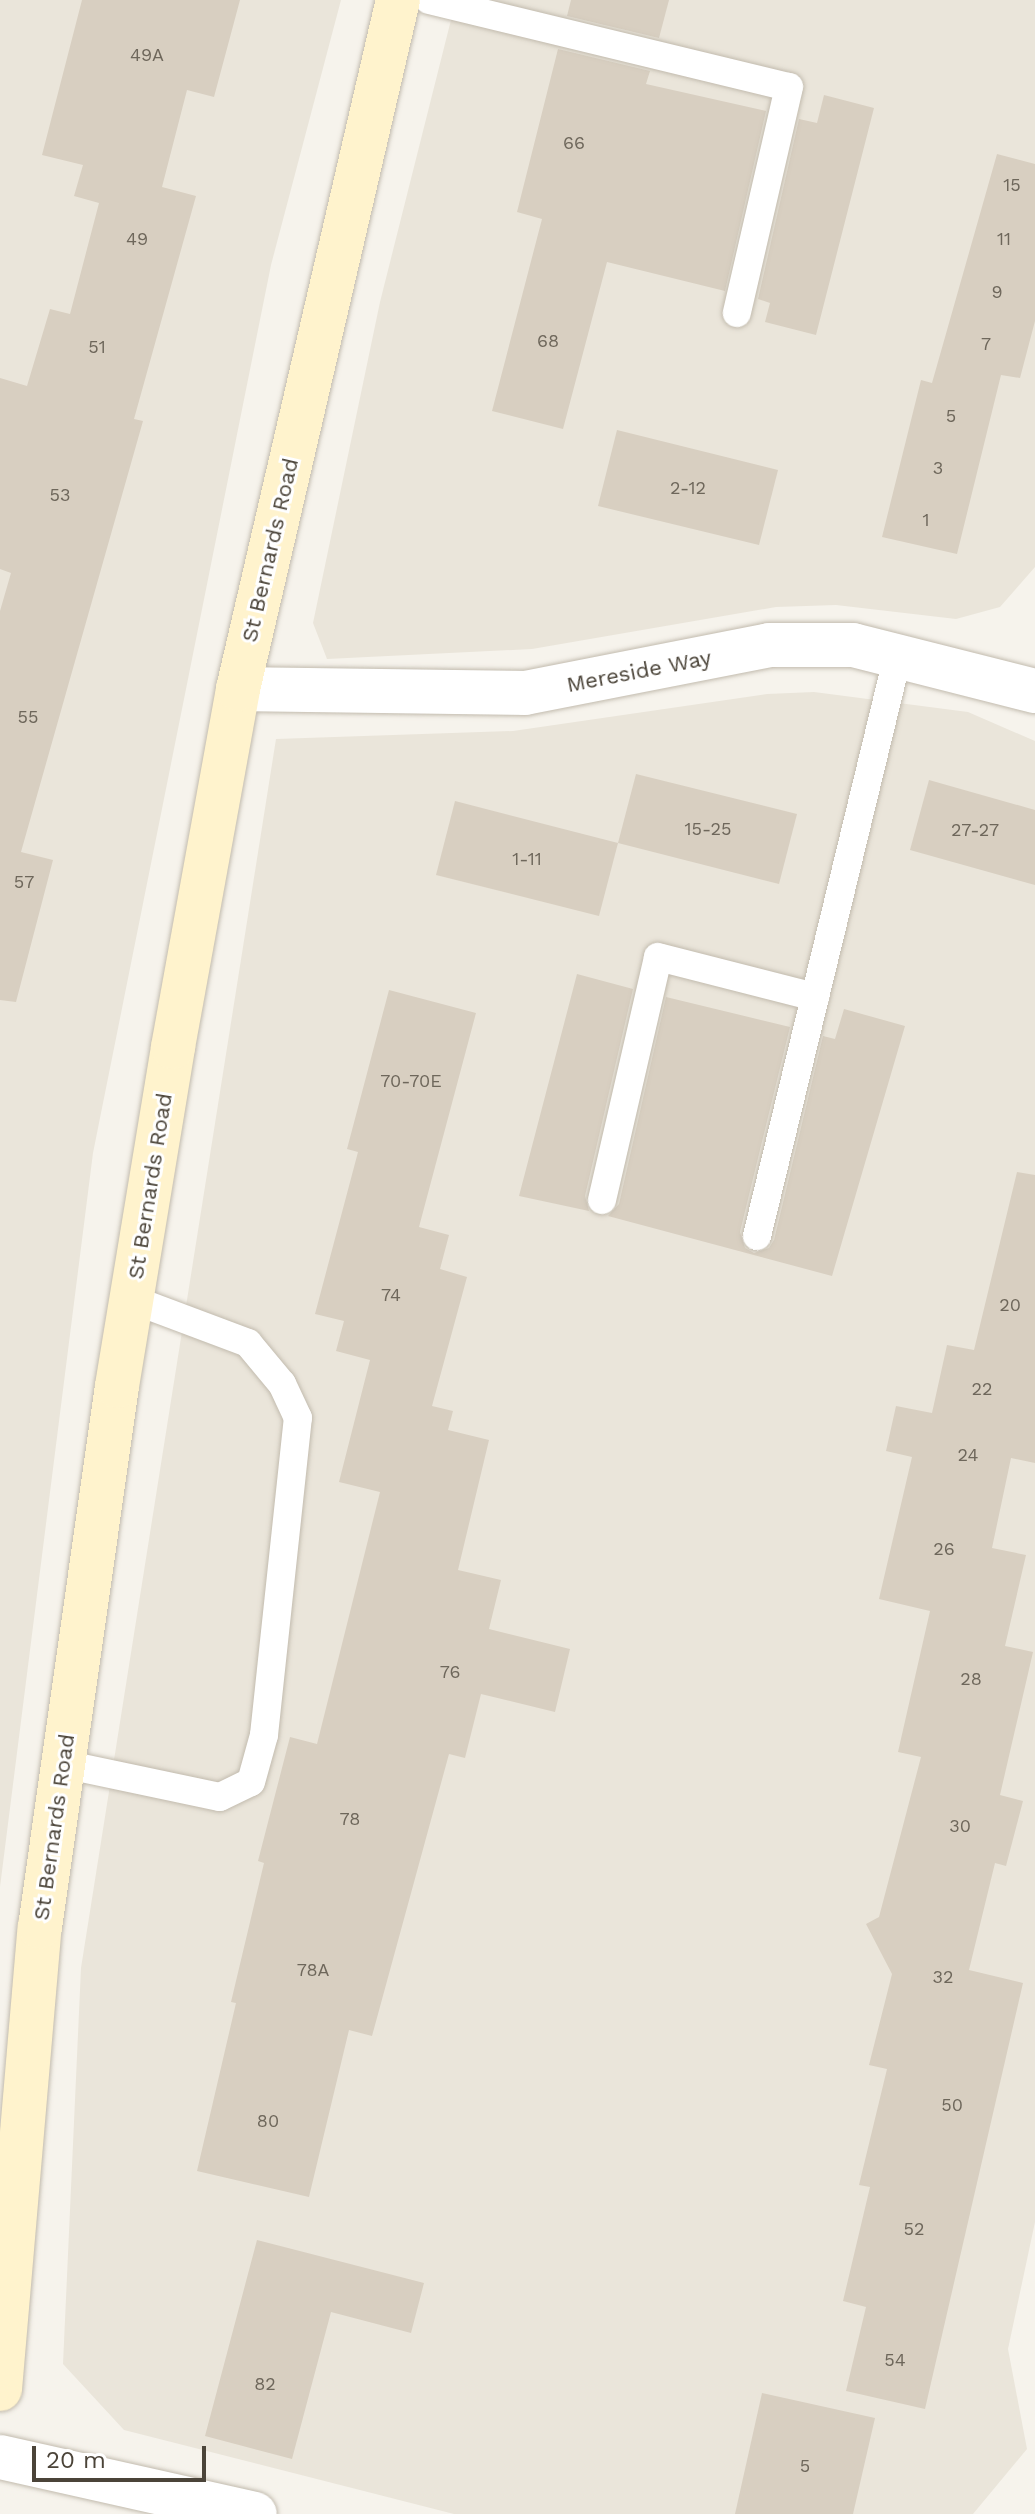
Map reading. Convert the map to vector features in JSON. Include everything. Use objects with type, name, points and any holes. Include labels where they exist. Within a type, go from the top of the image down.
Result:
[{"type":"street","name":"St Bernards Road","points":[[0,2389],[40,1927],[131,1299],[238,689],[398,0]]},
{"type":"street","name":"Mereside Way","points":[[238,689],[525,693],[769,645],[853,645],[1035,691]]},
{"type":"street","points":[[0,2457],[255,2514]]},
{"type":"lane","points":[[429,0],[789,87],[737,313]]},
{"type":"lane","points":[[757,1236],[898,655]]},
{"type":"lane","points":[[602,1200],[658,957],[815,997]]},
{"type":"lane","points":[[63,1764],[220,1797],[251,1782],[264,1735],[298,1418],[282,1384],[248,1343],[131,1299]]},
{"type":"shaded area","points":[[0,0],[341,0],[271,265],[93,1153],[0,1887]]},
{"type":"shaded area","points":[[456,0],[1035,0],[1035,567],[1000,607],[956,619],[836,605],[776,607],[532,649],[327,659],[313,623],[380,302]]},
{"type":"shaded area","points":[[814,692],[968,712],[1035,741],[1035,2222],[1008,2349],[1027,2449],[973,2514],[454,2514],[124,2430],[63,2364],[81,1968],[276,739],[513,731],[767,694]]},
{"type":"building","points":[[82,0],[240,0],[214,97],[187,90],[162,187],[196,196],[134,419],[143,421],[21,852],[53,860],[16,1002],[0,1000],[0,611],[11,573],[0,569],[0,378],[27,386],[50,309],[70,314],[99,203],[74,196],[83,165],[42,155]]},
{"type":"building","points":[[571,0],[669,0],[659,38],[567,16]]},
{"type":"building","points":[[558,49],[650,71],[646,84],[766,111],[725,291],[607,262],[563,429],[492,411],[542,219],[517,212]]},
{"type":"building","points":[[824,95],[874,108],[816,335],[765,322],[770,303],[758,299],[799,119],[817,123]]},
{"type":"building","points":[[997,154],[1035,164],[1035,321],[1020,378],[1001,375],[957,554],[882,537],[921,380],[932,383]]},
{"type":"building","points":[[617,430],[778,470],[759,545],[598,506]]},
{"type":"building","points":[[636,774],[797,814],[779,884],[618,843]]},
{"type":"building","points":[[929,780],[1035,810],[1035,885],[910,850]]},
{"type":"building","points":[[455,801],[618,843],[599,916],[436,875]]},
{"type":"building","points":[[577,974],[633,989],[585,1196],[589,1211],[519,1196]]},
{"type":"building","points":[[389,990],[476,1013],[419,1227],[449,1235],[440,1269],[467,1277],[432,1406],[453,1411],[448,1430],[489,1440],[458,1570],[501,1580],[489,1629],[570,1649],[555,1712],[481,1694],[465,1758],[449,1754],[372,2036],[349,2030],[309,2197],[197,2171],[236,2003],[231,2002],[264,1863],[258,1861],[290,1737],[317,1744],[380,1492],[339,1482],[370,1360],[336,1351],[344,1321],[315,1314],[358,1152],[347,1149]]},
{"type":"building","points":[[666,997],[790,1027],[740,1232],[745,1248],[754,1253],[769,1248],[774,1240],[823,1036],[835,1039],[844,1009],[905,1026],[832,1276],[608,1216],[619,1204]]},
{"type":"building","points":[[1017,1172],[1035,1175],[1035,1463],[1011,1458],[992,1548],[1026,1555],[1005,1646],[1033,1652],[1000,1795],[1023,1801],[1006,1866],[995,1863],[969,1970],[1023,1983],[925,2409],[846,2391],[866,2307],[843,2301],[870,2187],[859,2185],[887,2069],[869,2065],[892,1974],[866,1924],[879,1917],[921,1757],[898,1752],[930,1611],[879,1599],[912,1457],[886,1451],[896,1406],[932,1413],[947,1345],[974,1350]]},
{"type":"building","points":[[257,2240],[424,2283],[411,2333],[331,2312],[292,2459],[205,2436]]},
{"type":"building","points":[[762,2393],[875,2418],[853,2514],[735,2514]]}]
